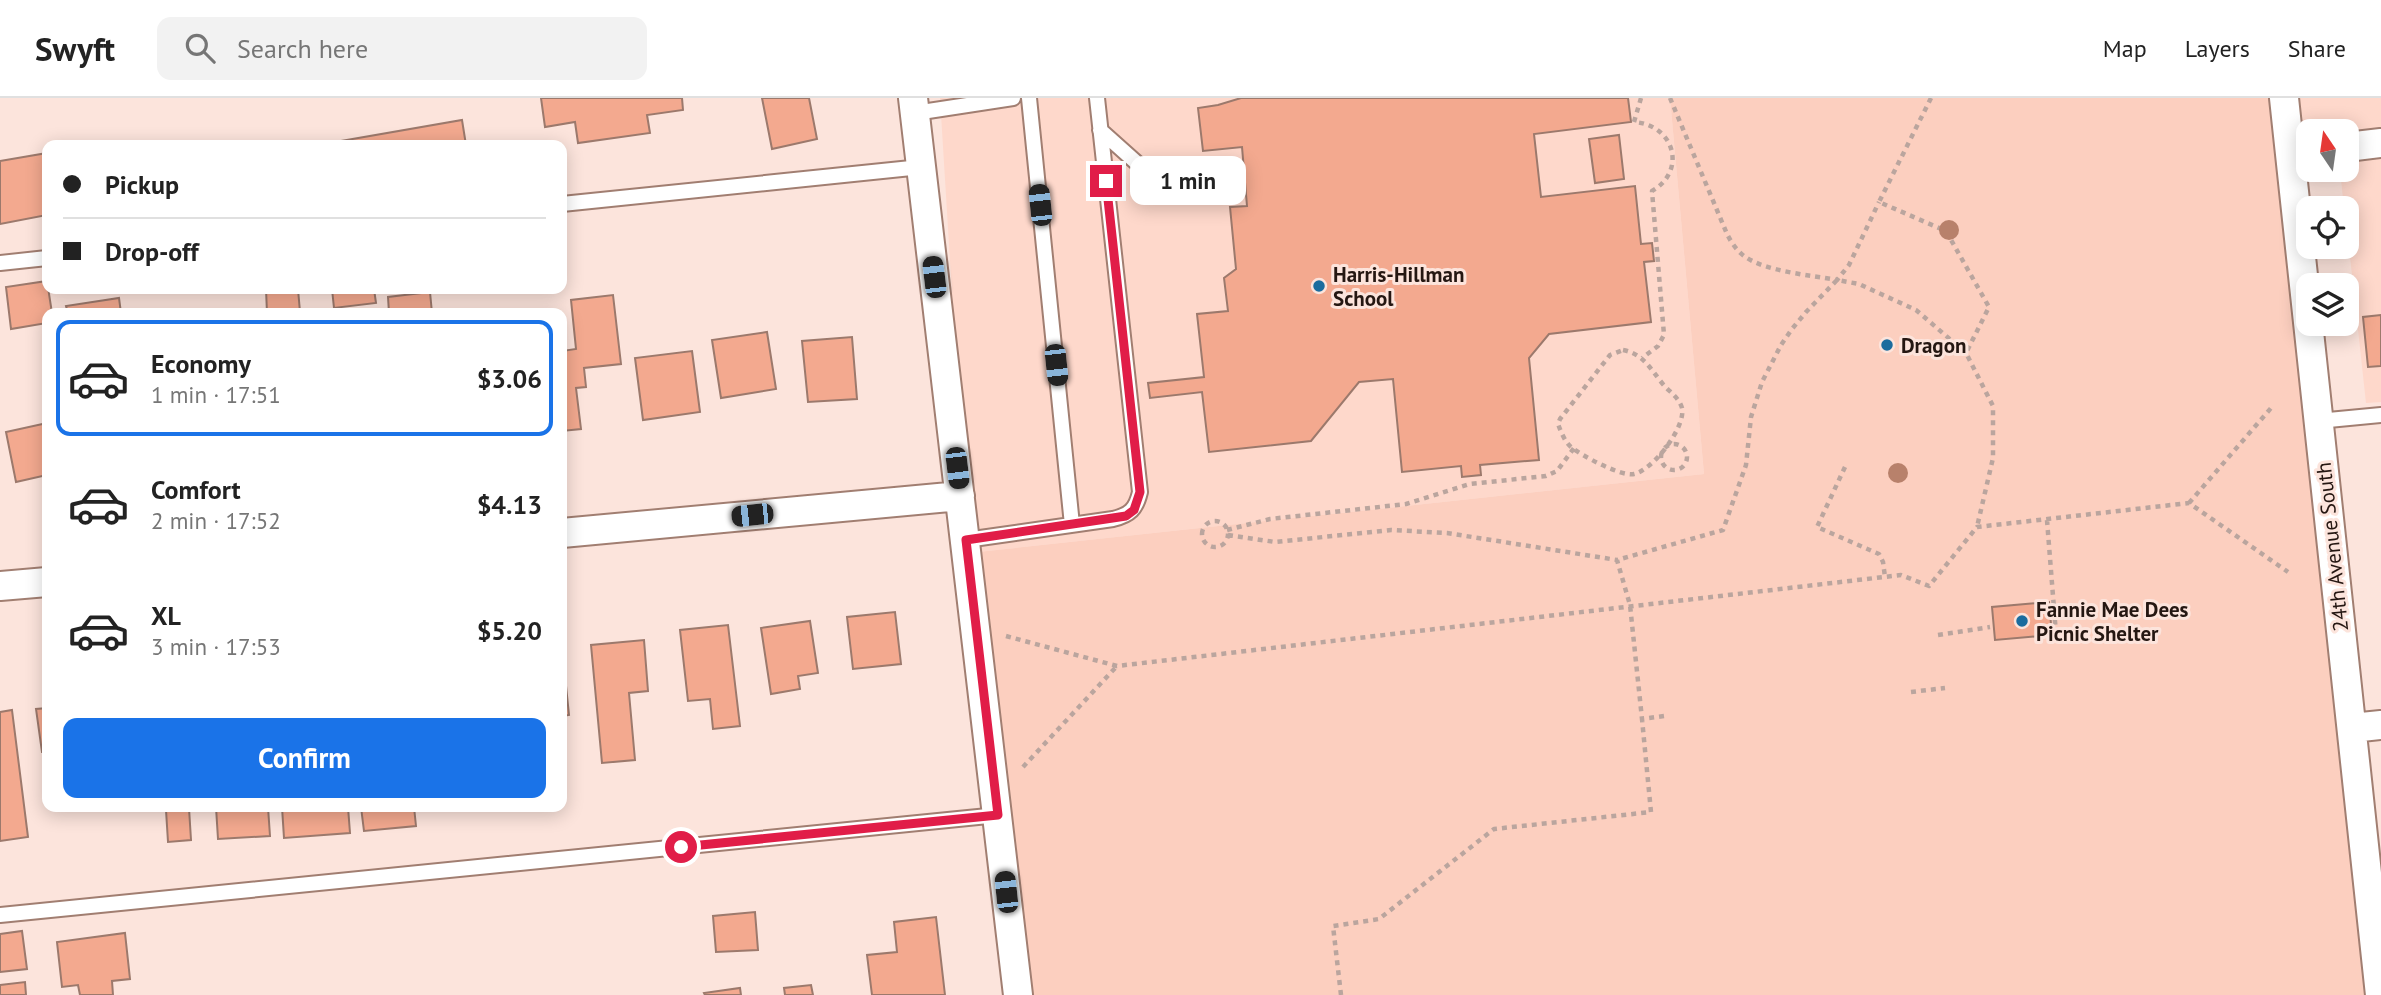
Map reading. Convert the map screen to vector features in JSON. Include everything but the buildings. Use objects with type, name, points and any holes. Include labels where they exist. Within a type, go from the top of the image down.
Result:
[{"type":"street","name":"24th Avenue South","points":[[2284,98],[2296,141]]},
{"type":"street","points":[[914,106],[1018,995]]},
{"type":"street","points":[[2359,146],[2381,143]]},
{"type":"street","name":"24th Avenue South","points":[[2301,182],[2318,421],[2380,995]]},
{"type":"street","points":[[567,533],[960,496]]},
{"type":"street","points":[[0,586],[42,582]]},
{"type":"street","points":[[2352,728],[2381,725]]},
{"type":"lane","points":[[914,106],[1013,98]]},
{"type":"lane","points":[[1029,98],[1072,525]]},
{"type":"lane","points":[[966,540],[1126,516],[1134,510],[1140,492],[1097,98]]},
{"type":"lane","points":[[1100,130],[1157,181],[1219,179]]},
{"type":"lane","points":[[567,203],[922,167]]},
{"type":"lane","points":[[0,263],[42,259]]},
{"type":"lane","points":[[2318,421],[2381,415]]},
{"type":"lane","points":[[0,915],[998,815]]},
{"type":"path","points":[[1641,98],[1634,122],[1650,124],[1664,134],[1670,146],[1672,161],[1667,176],[1652,191],[1664,335],[1658,346],[1642,358]]},
{"type":"path","points":[[1004,635],[1117,666],[1901,575],[1928,586],[1977,527],[1993,458],[1993,406],[1966,353],[1916,310],[1859,284],[1783,270],[1754,262],[1741,254],[1727,234],[1670,98]]},
{"type":"path","points":[[1227,533],[1275,542],[1391,530],[1447,533],[1617,560],[1723,530],[1746,465],[1751,417],[1762,382],[1792,329],[1849,265],[1931,98]]},
{"type":"path","points":[[1879,202],[1946,231],[1989,307],[1966,353]]},
{"type":"path","points":[[1623,350],[1642,358],[1679,400],[1682,408],[1680,423],[1664,450],[1647,468],[1630,474],[1617,472],[1574,448],[1560,431],[1558,424],[1610,355],[1623,350]]},
{"type":"path","points":[[2189,503],[2271,408]]},
{"type":"path","points":[[1672,445],[1681,447],[1687,454],[1684,466],[1674,470],[1666,467],[1662,460],[1664,450],[1672,445]]},
{"type":"path","points":[[1227,533],[1270,519],[1406,504],[1470,484],[1546,476],[1557,471],[1574,448]]},
{"type":"path","points":[[1845,467],[1817,527],[1879,554],[1885,577]]},
{"type":"path","points":[[1977,527],[2189,503],[2288,572]]},
{"type":"path","points":[[2047,520],[2056,634]]},
{"type":"path","points":[[1210,522],[1222,523],[1227,533],[1223,544],[1215,547],[1207,544],[1203,536],[1204,527],[1210,522]]},
{"type":"path","points":[[1340,995],[1333,926],[1379,919],[1494,829],[1651,812],[1630,605],[1617,560]]},
{"type":"path","points":[[1937,635],[1990,627]]},
{"type":"path","points":[[1018,773],[1117,666]]},
{"type":"path","points":[[1911,692],[1945,688]]},
{"type":"path","points":[[1642,719],[1664,716]]},
{"type":"shaded area","name":"Harris-Hillman School","points":[[940,98],[1670,98],[1704,474],[968,553]]},
{"type":"shaded area","points":[[1670,98],[2285,98],[2296,202],[2296,259],[2302,259],[2304,273],[2296,273],[2296,336],[2310,336],[2380,995],[1018,995],[968,553],[1704,474]]},
{"type":"shaded area","points":[[2284,98],[2381,98],[2381,402],[2366,403],[2359,336],[2359,273],[2352,273],[2350,259],[2359,259],[2359,196],[2343,196],[2341,182],[2359,182],[2359,119],[2296,119],[2296,152],[2289,153]]},
{"type":"place","name":"Harris-Hillman School","points":[[1319,286]]},
{"type":"place","name":"Dragon","points":[[1887,345]]},
{"type":"place","name":"Fannie Mae Dees Picnic Shelter","points":[[2022,621]]},
{"type":"route","points":[[681,847],[998,815],[966,540],[1126,516],[1134,510],[1140,492],[1106,181]]}]
